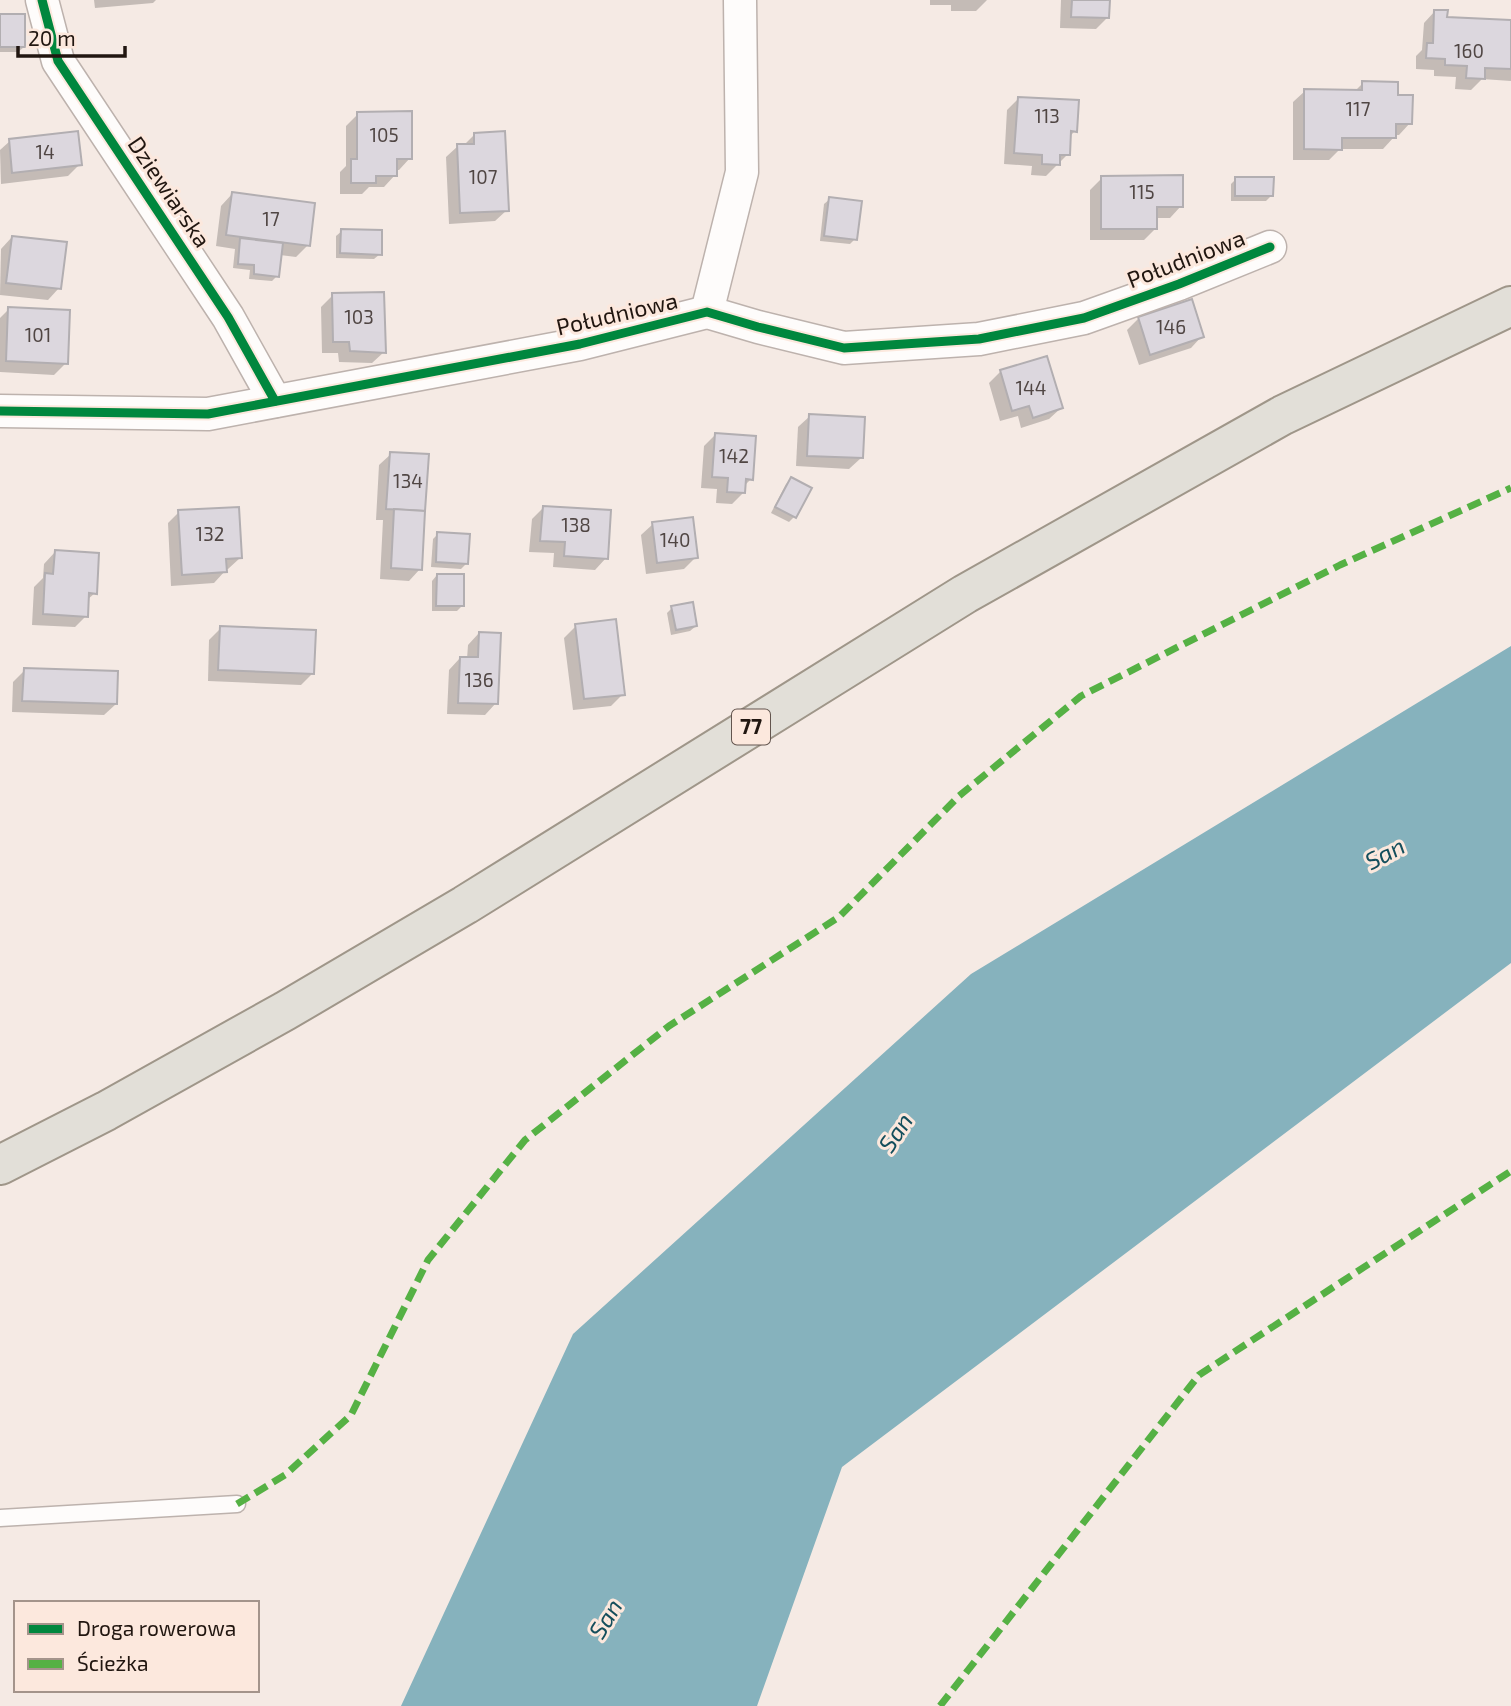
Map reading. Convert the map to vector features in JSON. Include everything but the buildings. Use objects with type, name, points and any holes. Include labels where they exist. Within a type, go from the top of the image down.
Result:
[{"type":"main road","name":"77","points":[[0,1165],[106,1111],[285,1011],[466,905],[965,594],[1283,415],[1511,306]]},
{"type":"street","name":"Dziewiarska","points":[[41,0],[58,61],[229,317],[275,401]]},
{"type":"street","points":[[707,312],[742,172],[740,0]]},
{"type":"street","name":"Południowa","points":[[0,411],[208,414],[580,344],[707,312],[844,348],[979,338],[1084,318],[1179,284],[1270,247]]},
{"type":"lane","points":[[0,1518],[237,1504]]},
{"type":"water","name":"San","points":[[1511,646],[1511,963],[842,1467],[757,1706],[401,1706],[573,1334],[971,974]]},
{"type":"marked path","points":[[237,1504],[285,1475],[351,1415],[428,1260],[525,1140],[669,1026],[839,917],[959,796],[1081,696],[1340,565],[1511,488]]},
{"type":"marked path","points":[[940,1706],[1199,1375],[1511,1171]]},
{"type":"cycle path","points":[[42,0],[58,61],[228,317],[275,401]]},
{"type":"cycle path","points":[[0,411],[208,414],[580,344],[707,312],[844,348],[979,339],[1084,318],[1179,284],[1270,247]]}]
